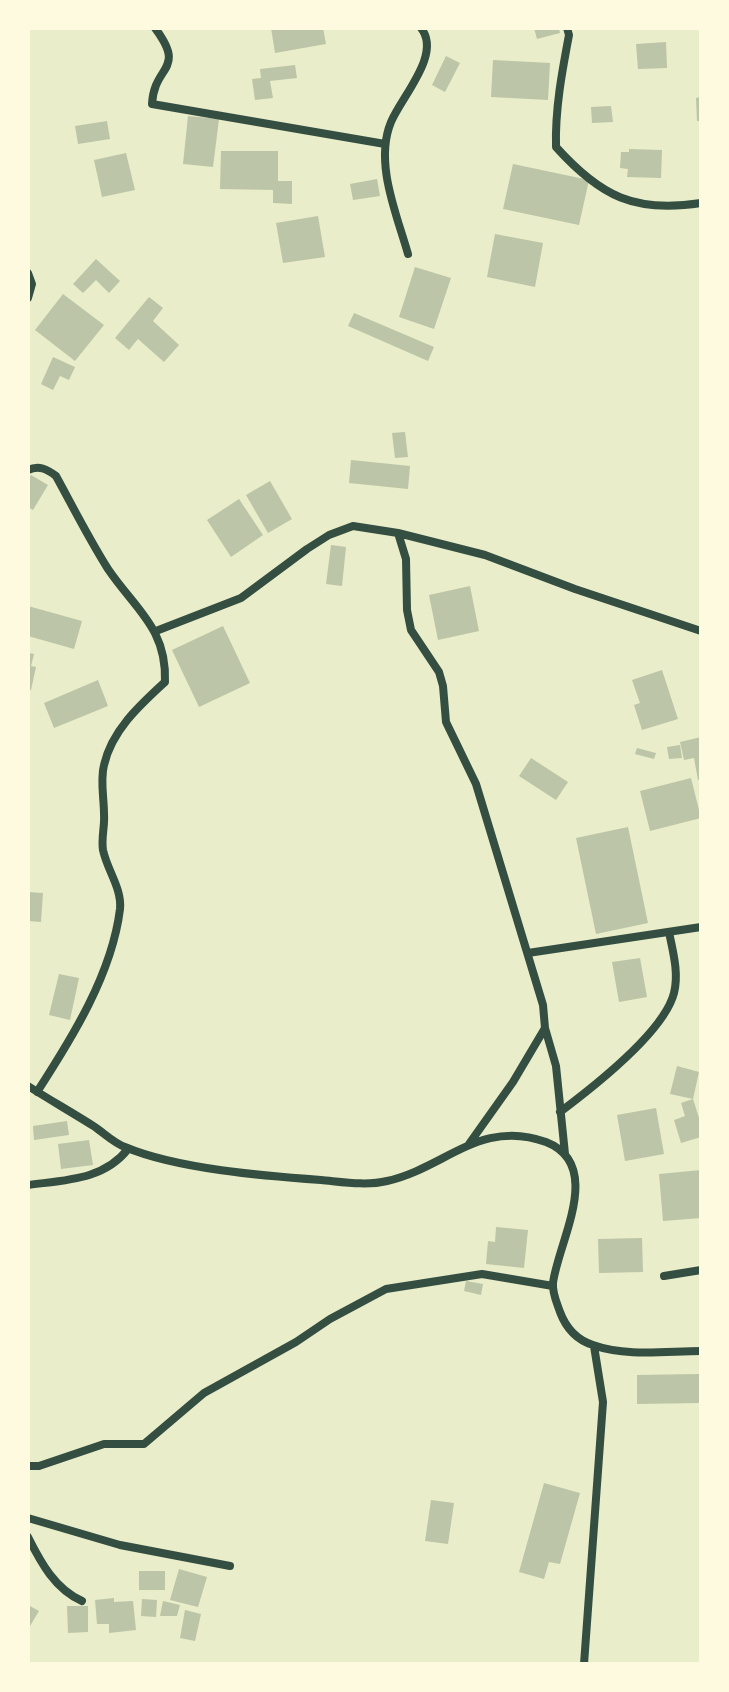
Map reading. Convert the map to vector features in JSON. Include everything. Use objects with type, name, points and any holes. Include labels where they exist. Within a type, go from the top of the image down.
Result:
[{"type":"street","points":[[155,28],[169,49],[170,59],[153,94],[152,104],[385,144]]},
{"type":"street","points":[[408,254],[389,185],[385,144],[391,123],[427,57],[428,44],[421,28]]},
{"type":"street","points":[[567,28],[569,35],[560,81],[556,147],[599,187],[631,203],[667,208],[701,203]]},
{"type":"street","points":[[28,273],[32,284],[28,298]]},
{"type":"street","points":[[28,470],[46,468],[56,476],[108,569],[156,631],[166,665],[165,682],[131,712],[103,767],[103,847],[118,890],[120,906],[98,982],[69,1044],[37,1092]]},
{"type":"street","points":[[156,631],[241,598],[307,549],[353,526],[398,533],[485,555],[701,631]]},
{"type":"street","points":[[398,533],[406,559],[407,610],[411,630],[439,672],[446,722],[476,784],[543,1005],[545,1028],[556,1066],[565,1154],[577,1184],[575,1206],[560,1251],[553,1286],[565,1326],[594,1346],[635,1352],[701,1351]]},
{"type":"street","points":[[528,953],[701,927]]},
{"type":"street","points":[[560,1112],[607,1077],[663,1014],[674,995],[677,975],[669,932]]},
{"type":"street","points":[[469,1144],[513,1082],[545,1028]]},
{"type":"street","points":[[28,1086],[128,1149],[176,1161],[279,1177],[370,1184],[411,1173],[488,1137],[523,1137],[547,1143],[565,1154]]},
{"type":"street","points":[[28,1185],[99,1173],[113,1166],[128,1149]]},
{"type":"street","points":[[664,1276],[701,1270]]},
{"type":"street","points":[[28,1466],[39,1466],[104,1444],[144,1444],[204,1393],[386,1289],[482,1274],[553,1286]]},
{"type":"street","points":[[584,1664],[603,1402],[594,1346]]},
{"type":"street","points":[[28,1518],[120,1545],[230,1566]]},
{"type":"street","points":[[28,1537],[54,1581],[72,1597],[82,1601]]},
{"type":"building","points":[[271,28],[323,28],[326,44],[275,53]]},
{"type":"building","points":[[534,28],[559,28],[560,33],[537,39]]},
{"type":"building","points":[[666,42],[667,68],[638,69],[636,44]]},
{"type":"building","points":[[446,56],[460,63],[445,92],[432,85]]},
{"type":"building","points":[[493,60],[550,63],[548,100],[491,97]]},
{"type":"building","points":[[295,65],[297,78],[270,81],[273,98],[255,100],[252,79],[261,78],[260,69]]},
{"type":"building","points":[[701,97],[701,121],[697,121],[696,98]]},
{"type":"building","points":[[611,106],[613,122],[592,123],[591,107]]},
{"type":"building","points":[[188,116],[219,119],[213,167],[183,164]]},
{"type":"building","points":[[107,121],[110,139],[78,144],[75,126]]},
{"type":"building","points":[[629,149],[662,150],[661,178],[627,177],[628,169],[620,168],[621,152],[629,152]]},
{"type":"building","points":[[221,151],[278,151],[278,181],[292,181],[292,204],[273,203],[273,190],[220,189]]},
{"type":"building","points":[[126,153],[135,190],[102,197],[94,160]]},
{"type":"building","points":[[513,164],[589,180],[579,225],[503,209]]},
{"type":"building","points":[[377,179],[380,196],[353,200],[350,184]]},
{"type":"building","points":[[318,216],[325,257],[283,263],[276,223]]},
{"type":"building","points":[[495,234],[543,243],[535,287],[487,277]]},
{"type":"building","points":[[96,259],[120,281],[109,293],[96,280],[83,293],[73,284]]},
{"type":"building","points":[[415,267],[451,278],[434,329],[399,317]]},
{"type":"building","points":[[63,294],[104,325],[75,361],[35,330]]},
{"type":"building","points":[[149,297],[163,308],[153,321],[179,345],[164,362],[138,339],[129,350],[115,338]]},
{"type":"building","points":[[354,313],[434,347],[428,361],[348,326]]},
{"type":"building","points":[[53,357],[75,367],[69,380],[60,376],[53,390],[41,384]]},
{"type":"building","points":[[405,432],[408,457],[395,458],[392,433]]},
{"type":"building","points":[[351,460],[410,466],[408,489],[349,483]]},
{"type":"building","points":[[31,475],[48,485],[33,510],[28,507],[28,480]]},
{"type":"building","points":[[270,481],[292,519],[268,533],[246,495]]},
{"type":"building","points":[[239,499],[263,535],[231,557],[207,520]]},
{"type":"building","points":[[331,545],[346,547],[342,586],[326,584]]},
{"type":"building","points":[[470,586],[479,631],[438,640],[429,595]]},
{"type":"building","points":[[28,606],[82,621],[74,649],[28,636]]},
{"type":"building","points":[[223,626],[250,683],[199,707],[172,650]]},
{"type":"building","points":[[28,653],[34,654],[31,666],[36,667],[31,690],[28,689]]},
{"type":"building","points":[[662,670],[678,719],[642,730],[634,705],[640,703],[632,680]]},
{"type":"building","points":[[98,680],[108,706],[54,728],[44,703]]},
{"type":"building","points":[[701,737],[701,779],[698,780],[694,758],[684,760],[680,742]]},
{"type":"building","points":[[680,745],[682,758],[669,759],[667,747]]},
{"type":"building","points":[[637,748],[656,753],[654,759],[635,754]]},
{"type":"building","points":[[531,758],[568,782],[556,800],[519,776]]},
{"type":"building","points":[[691,778],[701,818],[650,831],[640,791]]},
{"type":"building","points":[[628,827],[648,923],[596,934],[576,838]]},
{"type":"building","points":[[28,892],[43,893],[41,922],[28,921]]},
{"type":"building","points":[[640,958],[647,997],[619,1002],[612,962]]},
{"type":"building","points":[[59,974],[79,978],[70,1020],[49,1015]]},
{"type":"building","points":[[677,1066],[699,1072],[693,1099],[670,1094]]},
{"type":"building","points":[[693,1099],[701,1124],[701,1137],[681,1143],[674,1120],[685,1116],[681,1103]]},
{"type":"building","points":[[656,1108],[664,1154],[625,1161],[617,1115]]},
{"type":"building","points":[[67,1121],[69,1135],[34,1140],[33,1126]]},
{"type":"building","points":[[89,1140],[93,1165],[61,1169],[58,1144]]},
{"type":"building","points":[[701,1170],[701,1218],[663,1221],[659,1174]]},
{"type":"building","points":[[496,1227],[528,1230],[524,1268],[486,1264],[488,1241],[495,1242]]},
{"type":"building","points":[[642,1238],[643,1272],[599,1273],[598,1239]]},
{"type":"building","points":[[466,1281],[483,1284],[481,1295],[464,1291]]},
{"type":"building","points":[[699,1374],[700,1403],[637,1404],[637,1375]]},
{"type":"building","points":[[544,1483],[580,1493],[560,1564],[549,1562],[544,1579],[519,1572]]},
{"type":"building","points":[[431,1500],[454,1503],[448,1544],[425,1541]]},
{"type":"building","points":[[179,1569],[207,1577],[198,1607],[170,1600]]},
{"type":"building","points":[[139,1571],[165,1571],[165,1590],[139,1590]]},
{"type":"building","points":[[114,1598],[114,1602],[133,1601],[136,1630],[109,1633],[109,1624],[97,1624],[95,1600]]},
{"type":"building","points":[[142,1599],[157,1600],[156,1617],[141,1616]]},
{"type":"building","points":[[163,1601],[180,1605],[177,1616],[160,1616]]},
{"type":"building","points":[[28,1605],[39,1611],[30,1626],[28,1625]]},
{"type":"building","points":[[67,1606],[88,1606],[88,1632],[68,1633]]},
{"type":"building","points":[[185,1610],[201,1614],[195,1641],[180,1638]]}]
